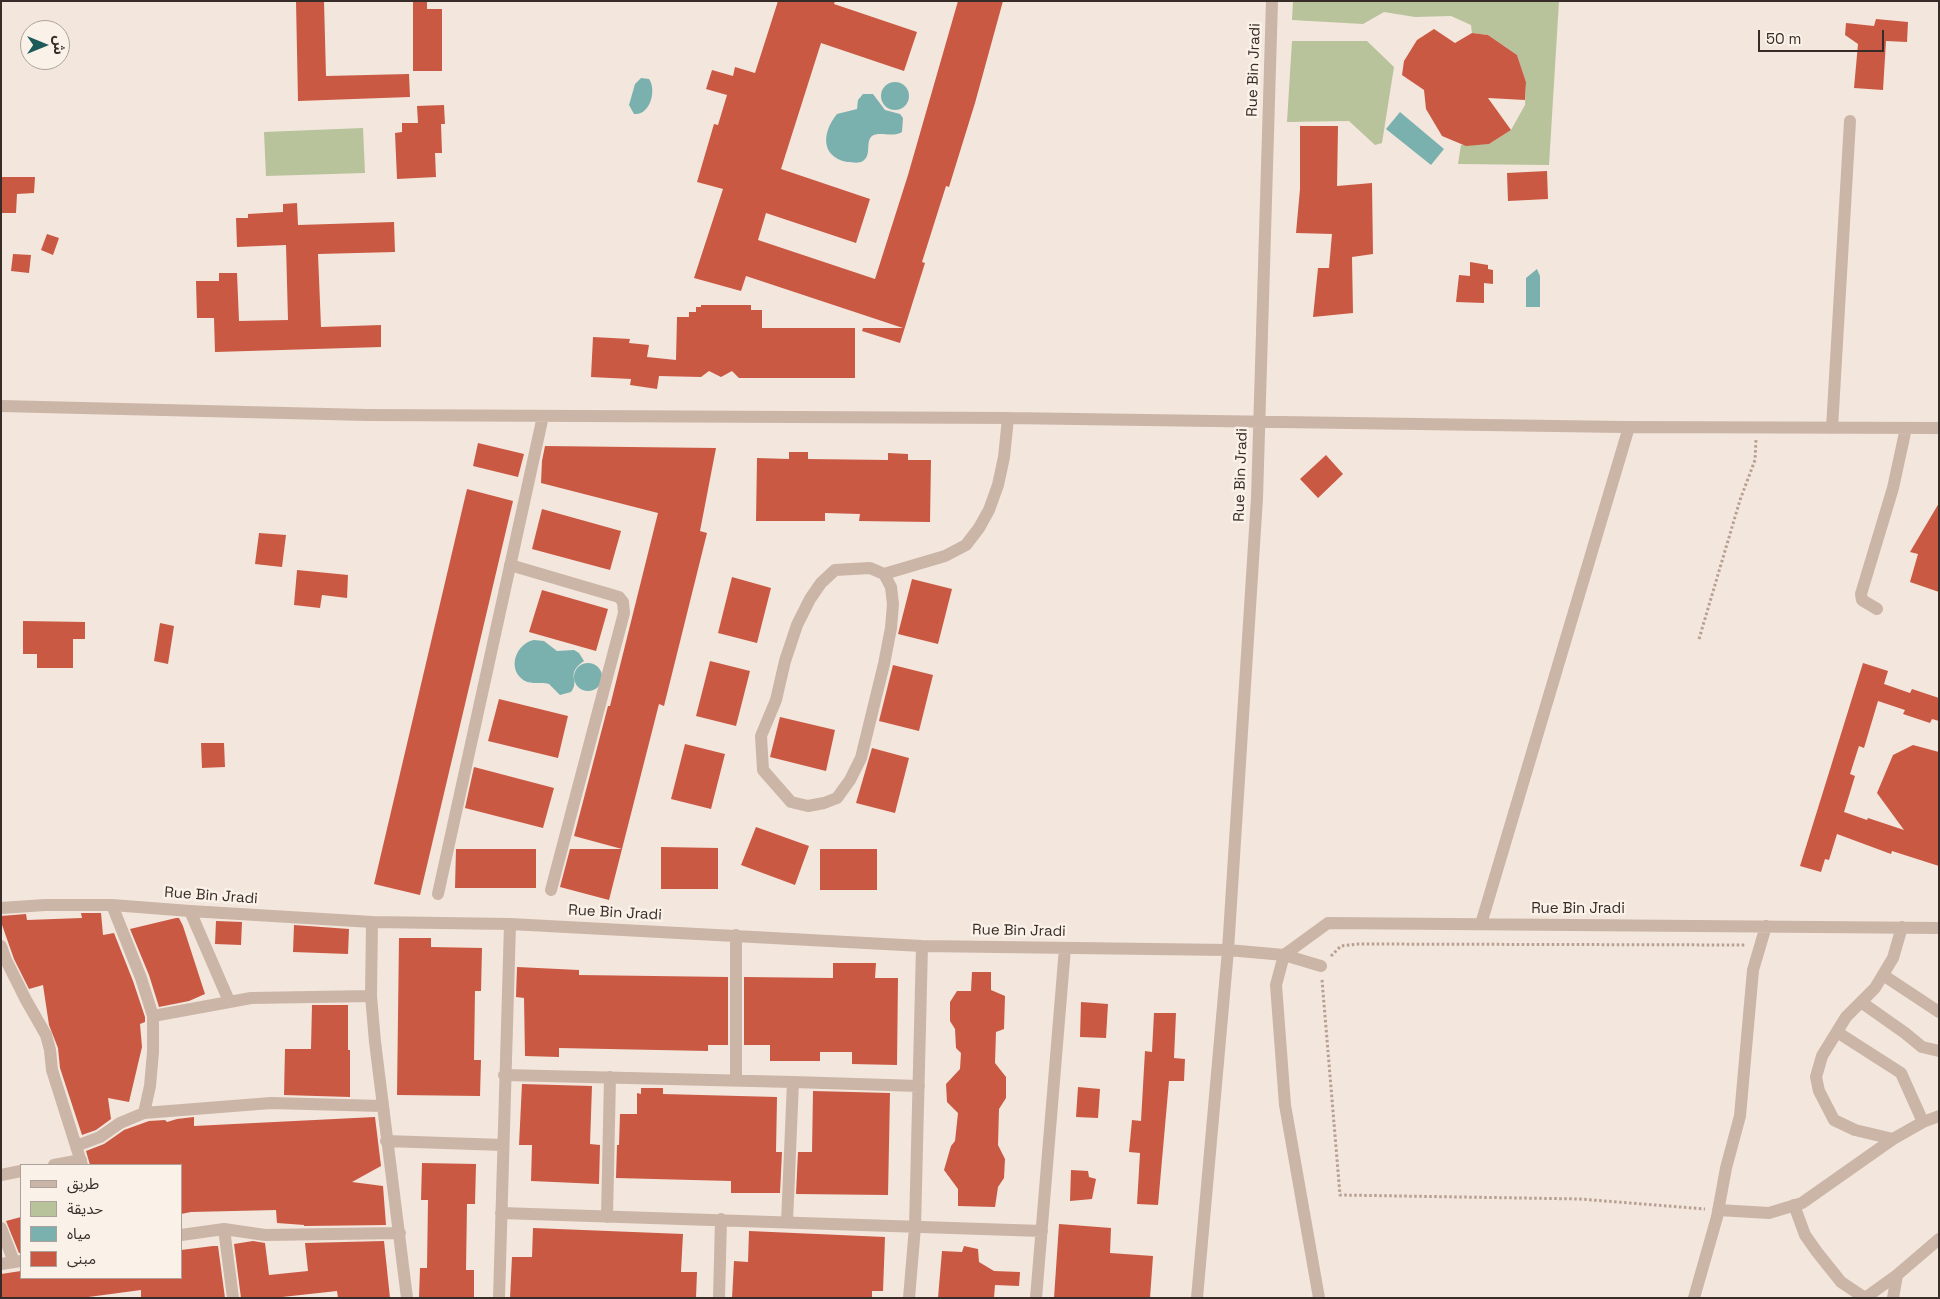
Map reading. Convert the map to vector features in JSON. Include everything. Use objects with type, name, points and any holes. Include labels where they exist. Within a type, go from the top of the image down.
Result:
[{"type":"street","name":"Rue Bin Jradi","points":[[1197,1298],[1228,950],[1257,498],[1272,1]]},
{"type":"street","points":[[1832,428],[1850,121]]},
{"type":"street","points":[[1,406],[367,415],[1259,420],[1629,427],[1939,428]]},
{"type":"street","points":[[438,894],[543,416]]},
{"type":"street","points":[[884,574],[891,587],[893,604],[891,628],[861,758],[850,780],[837,798],[808,806],[791,802],[763,770],[761,736],[776,700],[785,661],[797,625],[810,599],[821,583],[835,570],[870,568],[884,574],[945,556],[966,544],[980,528],[998,485],[1004,457],[1008,418]]},
{"type":"street","points":[[1481,924],[1629,427]]},
{"type":"street","points":[[1877,609],[1862,600],[1861,594],[1893,488],[1906,428]]},
{"type":"street","points":[[510,565],[619,597],[623,602],[624,613],[551,890]]},
{"type":"street","name":"Rue Bin Jradi","points":[[1,908],[46,905],[112,905],[372,922],[510,924],[922,946],[1228,950],[1284,955],[1328,923],[1939,928]]},
{"type":"street","points":[[112,905],[141,978],[153,1016],[153,1052],[150,1086],[144,1113]]},
{"type":"street","points":[[190,911],[229,1001]]},
{"type":"street","points":[[372,922],[371,996],[386,1141],[400,1233],[407,1298]]},
{"type":"street","points":[[499,1298],[504,1075],[510,924]]},
{"type":"street","points":[[1694,1298],[1718,1210],[1726,1168],[1740,1116],[1753,970],[1766,926]]},
{"type":"street","points":[[1894,1139],[1855,1130],[1834,1120],[1819,1091],[1816,1077],[1822,1056],[1846,1018],[1875,988],[1893,958],[1902,927]]},
{"type":"street","points":[[736,935],[736,1080]]},
{"type":"street","points":[[1,946],[22,992],[46,1035],[52,1070],[82,1163],[68,1164]]},
{"type":"street","points":[[909,1298],[914,1227],[922,946]]},
{"type":"street","points":[[1036,1298],[1066,948]]},
{"type":"street","points":[[1319,1298],[1285,1105],[1276,985],[1284,955],[1321,966]]},
{"type":"street","points":[[1882,975],[1939,1012]]},
{"type":"street","points":[[153,1016],[251,998],[371,996]]},
{"type":"street","points":[[1861,1002],[1922,1046],[1939,1051]]},
{"type":"street","points":[[1837,1032],[1900,1074],[1923,1122]]},
{"type":"street","points":[[504,1075],[919,1086]]},
{"type":"street","points":[[607,1217],[610,1077]]},
{"type":"street","points":[[787,1222],[793,1082]]},
{"type":"street","points":[[76,1146],[100,1138],[120,1122],[144,1113],[271,1103],[382,1106]]},
{"type":"street","points":[[1718,1210],[1769,1213],[1802,1203],[1894,1139],[1923,1122],[1939,1116]]},
{"type":"street","points":[[386,1141],[502,1145]]},
{"type":"street","points":[[1,1175],[20,1171]]},
{"type":"street","points":[[1794,1206],[1805,1235],[1841,1282],[1865,1298],[1897,1276],[1939,1239]]},
{"type":"street","points":[[500,1213],[1042,1231]]},
{"type":"street","points":[[719,1298],[721,1219]]},
{"type":"street","points":[[1,1228],[18,1261],[1,1264]]},
{"type":"street","points":[[182,1235],[224,1229],[265,1235],[400,1233]]},
{"type":"street","points":[[224,1229],[233,1298]]},
{"type":"street","points":[[1893,1298],[1897,1276]]},
{"type":"path","points":[[1699,640],[1740,500],[1755,460],[1757,427]]},
{"type":"path","points":[[1718,1210],[1580,1199],[1340,1195],[1321,966],[1341,946],[1358,944],[1751,945],[1759,952]]},
{"type":"green space","points":[[1293,1],[1559,1],[1549,165],[1458,164],[1461,145],[1489,144],[1511,130],[1525,105],[1526,82],[1517,55],[1488,35],[1472,33],[1471,25],[1451,16],[1415,17],[1384,12],[1363,24],[1292,20]]},
{"type":"green space","points":[[1292,41],[1367,41],[1394,67],[1382,143],[1375,145],[1349,121],[1287,122]]},
{"type":"green space","points":[[363,128],[365,173],[266,176],[264,132]]},
{"type":"water","points":[[641,78],[649,79],[652,95],[648,107],[640,114],[634,114],[629,105],[635,84]]},
{"type":"water","points":[[895,82],[905,86],[909,96],[905,106],[895,110],[885,106],[881,96],[885,86]]},
{"type":"water","points":[[863,94],[873,94],[885,110],[900,114],[903,118],[902,132],[872,136],[866,158],[859,162],[847,162],[838,159],[828,149],[827,135],[832,121],[837,114],[857,109],[858,100]]},
{"type":"water","points":[[1400,112],[1444,149],[1431,165],[1386,129]]},
{"type":"water","points":[[1537,269],[1540,276],[1540,307],[1526,307],[1526,278]]},
{"type":"water","points":[[534,640],[544,641],[557,651],[574,650],[579,653],[584,661],[575,670],[574,688],[571,692],[560,695],[549,684],[528,682],[518,674],[515,668],[516,656],[523,646]]},
{"type":"water","points":[[588,663],[598,667],[602,677],[598,687],[588,691],[578,687],[574,677],[578,667]]},
{"type":"building","points":[[296,1],[324,1],[326,76],[409,74],[410,97],[298,101]]},
{"type":"building","points":[[413,1],[427,1],[427,9],[442,9],[442,71],[413,71]]},
{"type":"building","points":[[778,1],[835,1],[834,4],[917,32],[904,71],[821,43],[781,169],[870,199],[856,243],[766,213],[758,240],[875,279],[908,175],[958,1],[1003,1],[975,103],[949,187],[946,186],[922,262],[925,263],[900,343],[862,331],[863,328],[903,328],[746,276],[741,291],[694,278],[723,189],[697,182],[714,124],[718,125],[727,95],[706,89],[712,70],[733,76],[735,67],[755,73]]},
{"type":"building","points":[[1876,19],[1908,22],[1907,42],[1886,41],[1883,90],[1854,88],[1858,44],[1845,35],[1846,23],[1874,26]]},
{"type":"building","points":[[1434,29],[1455,43],[1472,33],[1488,35],[1517,55],[1526,82],[1525,100],[1488,98],[1511,130],[1489,144],[1466,146],[1442,136],[1426,109],[1424,90],[1402,75],[1404,61],[1417,40]]},
{"type":"building","points":[[444,105],[445,124],[441,124],[442,153],[435,153],[436,177],[397,179],[395,133],[402,132],[402,123],[418,123],[417,106]]},
{"type":"building","points":[[1300,126],[1338,126],[1337,186],[1372,183],[1373,254],[1352,257],[1353,313],[1313,317],[1318,268],[1329,268],[1332,234],[1296,233],[1300,189]]},
{"type":"building","points":[[1547,171],[1548,199],[1508,201],[1507,173]]},
{"type":"building","points":[[1,177],[35,177],[34,193],[17,194],[16,213],[1,213]]},
{"type":"building","points":[[297,203],[298,225],[394,222],[395,252],[318,254],[321,327],[381,325],[381,347],[215,352],[214,318],[197,318],[196,281],[219,281],[219,273],[237,273],[239,321],[288,320],[286,245],[237,247],[236,218],[248,218],[248,214],[283,212],[283,204]]},
{"type":"building","points":[[47,234],[59,238],[53,255],[41,250]]},
{"type":"building","points":[[13,254],[31,255],[29,273],[11,271]]},
{"type":"building","points":[[1470,262],[1488,265],[1488,269],[1493,270],[1493,284],[1484,283],[1484,303],[1456,302],[1459,275],[1470,276]]},
{"type":"building","points":[[701,305],[751,305],[751,310],[762,310],[762,328],[855,328],[855,378],[739,378],[732,371],[721,377],[709,371],[701,377],[659,376],[657,389],[630,385],[631,379],[591,377],[593,337],[630,339],[629,343],[649,345],[647,357],[676,360],[677,317],[689,317],[689,312],[696,312],[696,307],[701,307]]},
{"type":"building","points":[[478,443],[524,454],[518,477],[473,466]]},
{"type":"building","points":[[545,446],[716,448],[700,531],[707,533],[664,706],[659,704],[622,849],[574,836],[608,706],[610,706],[658,513],[541,483]]},
{"type":"building","points":[[789,452],[808,452],[808,459],[888,460],[888,453],[908,454],[908,460],[931,460],[930,522],[859,521],[860,514],[825,513],[825,521],[756,521],[757,458],[789,459]]},
{"type":"building","points":[[1326,455],[1343,474],[1318,498],[1300,479]]},
{"type":"building","points":[[467,489],[513,501],[420,895],[374,884]]},
{"type":"building","points":[[1939,503],[1939,592],[1910,582],[1918,554],[1910,552]]},
{"type":"building","points":[[542,509],[621,531],[610,570],[532,549]]},
{"type":"building","points":[[259,533],[286,535],[282,567],[255,564]]},
{"type":"building","points":[[297,570],[348,575],[347,598],[322,595],[320,608],[294,605]]},
{"type":"building","points":[[732,577],[771,588],[757,643],[718,633]]},
{"type":"building","points":[[912,579],[952,589],[938,644],[898,634]]},
{"type":"building","points":[[542,590],[608,609],[596,651],[529,632]]},
{"type":"building","points":[[23,621],[85,622],[85,639],[73,639],[73,668],[37,668],[37,654],[23,654]]},
{"type":"building","points":[[160,623],[174,626],[168,664],[154,661]]},
{"type":"building","points":[[710,661],[750,671],[736,726],[696,716]]},
{"type":"building","points":[[1863,663],[1888,671],[1884,684],[1910,693],[1912,689],[1939,698],[1939,721],[1932,719],[1930,723],[1903,714],[1905,710],[1878,701],[1864,748],[1859,746],[1850,774],[1855,776],[1844,812],[1904,830],[1877,793],[1893,755],[1913,745],[1939,752],[1939,866],[1892,851],[1891,854],[1837,834],[1829,860],[1825,859],[1821,872],[1800,866]]},
{"type":"building","points":[[893,665],[933,675],[919,731],[879,721]]},
{"type":"building","points":[[499,699],[568,716],[558,758],[488,741]]},
{"type":"building","points":[[780,717],[835,730],[826,771],[770,757]]},
{"type":"building","points":[[201,743],[224,743],[225,767],[202,768]]},
{"type":"building","points":[[685,744],[725,754],[711,809],[671,799]]},
{"type":"building","points":[[872,748],[909,758],[895,813],[856,803]]},
{"type":"building","points":[[474,767],[554,788],[543,828],[465,808]]},
{"type":"building","points":[[756,827],[809,846],[795,885],[741,865]]},
{"type":"building","points":[[661,847],[718,848],[718,889],[661,889]]},
{"type":"building","points":[[456,849],[536,849],[536,888],[455,888]]},
{"type":"building","points":[[570,849],[622,849],[609,900],[560,887]]},
{"type":"building","points":[[820,849],[877,849],[877,890],[820,890]]},
{"type":"building","points":[[81,913],[101,913],[103,935],[114,933],[145,1017],[145,1022],[140,1024],[142,1047],[129,1102],[108,1098],[111,1119],[96,1130],[82,1135],[60,1068],[58,1048],[49,1025],[43,985],[29,989],[14,959],[1,922],[1,916],[26,914],[27,920],[82,918]]},
{"type":"building","points":[[179,918],[183,926],[205,994],[189,1001],[159,1007],[149,975],[130,929]]},
{"type":"building","points":[[216,921],[242,922],[241,945],[215,944]]},
{"type":"building","points":[[294,925],[349,929],[348,954],[293,952]]},
{"type":"building","points":[[399,938],[431,938],[431,947],[482,948],[481,991],[475,991],[474,1060],[481,1060],[480,1096],[397,1095]]},
{"type":"building","points":[[833,963],[876,963],[875,978],[898,978],[897,1065],[852,1064],[852,1052],[820,1052],[820,1061],[770,1061],[770,1045],[744,1045],[744,977],[833,978]]},
{"type":"building","points":[[517,967],[579,970],[579,975],[728,977],[728,1045],[708,1045],[708,1051],[559,1048],[559,1057],[525,1056],[524,998],[516,997]]},
{"type":"building","points":[[972,972],[991,972],[991,990],[1005,996],[1004,1029],[996,1032],[995,1063],[1006,1077],[1006,1098],[999,1109],[998,1145],[1005,1159],[1004,1178],[998,1187],[995,1207],[958,1206],[958,1189],[944,1170],[951,1146],[955,1141],[958,1113],[947,1102],[946,1084],[960,1069],[961,1053],[956,1048],[955,1029],[950,1021],[950,1002],[957,991],[971,991]]},
{"type":"building","points":[[1081,1002],[1108,1004],[1106,1038],[1080,1037]]},
{"type":"building","points":[[312,1005],[348,1005],[350,1097],[284,1095],[285,1049],[311,1049]]},
{"type":"building","points":[[1154,1013],[1176,1013],[1174,1058],[1185,1059],[1184,1081],[1169,1081],[1158,1205],[1137,1204],[1140,1153],[1129,1152],[1132,1120],[1141,1121],[1145,1051],[1152,1052]]},
{"type":"building","points":[[522,1084],[592,1086],[590,1144],[600,1145],[599,1184],[531,1181],[532,1145],[519,1145]]},
{"type":"building","points":[[1078,1087],[1100,1089],[1098,1118],[1076,1117]]},
{"type":"building","points":[[641,1088],[663,1088],[663,1094],[777,1097],[776,1152],[782,1152],[780,1193],[731,1193],[731,1181],[616,1178],[620,1114],[637,1114],[637,1093],[641,1094]]},
{"type":"building","points":[[813,1091],[890,1093],[888,1195],[796,1194],[798,1152],[812,1152]]},
{"type":"building","points":[[194,1117],[194,1126],[375,1117],[381,1166],[352,1182],[383,1186],[386,1225],[304,1226],[277,1223],[276,1210],[182,1214],[182,1164],[90,1164],[86,1151],[104,1144],[124,1130],[149,1121],[165,1120],[167,1122]]},
{"type":"building","points":[[422,1163],[476,1164],[475,1204],[467,1204],[466,1270],[474,1270],[474,1298],[419,1298],[420,1268],[427,1268],[428,1200],[421,1200]]},
{"type":"building","points":[[1071,1170],[1088,1171],[1089,1177],[1096,1179],[1092,1199],[1070,1201]]},
{"type":"building","points":[[20,1217],[20,1253],[19,1253],[6,1221]]},
{"type":"building","points":[[1059,1224],[1111,1228],[1110,1253],[1153,1256],[1150,1298],[1054,1298]]},
{"type":"building","points":[[533,1228],[683,1234],[681,1272],[697,1272],[696,1298],[510,1298],[512,1257],[532,1257]]},
{"type":"building","points":[[749,1231],[885,1237],[883,1291],[872,1291],[872,1298],[732,1298],[734,1261],[748,1262]]},
{"type":"building","points":[[253,1241],[265,1243],[269,1275],[308,1271],[305,1243],[384,1241],[390,1298],[338,1298],[337,1291],[273,1298],[241,1298],[234,1244]]},
{"type":"building","points":[[218,1246],[225,1298],[141,1298],[141,1290],[81,1298],[1,1298],[1,1274],[20,1271],[20,1279],[182,1279],[182,1250]]},
{"type":"building","points":[[964,1246],[978,1249],[979,1262],[994,1271],[1020,1272],[1019,1286],[995,1285],[994,1298],[938,1298],[942,1251],[962,1252]]}]
